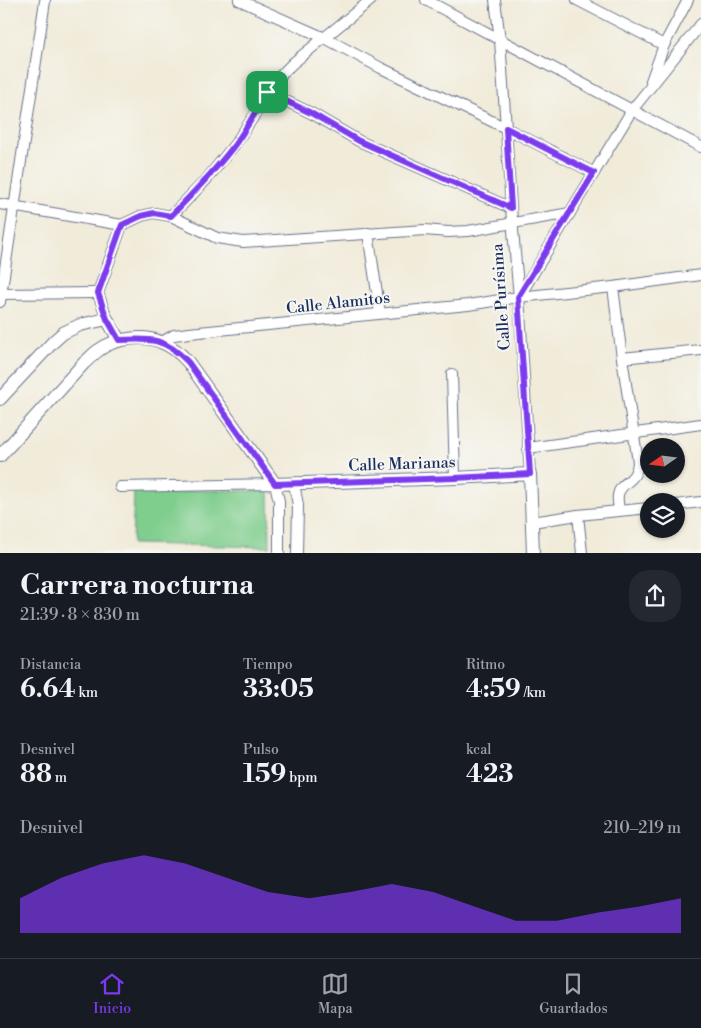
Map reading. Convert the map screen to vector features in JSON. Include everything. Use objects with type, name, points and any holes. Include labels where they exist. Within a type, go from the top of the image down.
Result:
[{"type":"street","points":[[239,0],[325,38],[381,68],[594,173]]},
{"type":"street","points":[[171,216],[206,180],[235,144],[254,116],[267,92],[280,76],[293,63],[371,0]]},
{"type":"street","points":[[426,0],[701,147]]},
{"type":"street","name":"Calle Purísima","points":[[495,0],[500,40],[518,297],[530,474],[533,553]]},
{"type":"street","points":[[577,0],[664,45]]},
{"type":"street","points":[[648,89],[664,45],[688,0]]},
{"type":"street","points":[[45,1],[0,297],[98,293]]},
{"type":"street","points":[[518,297],[632,110],[701,24]]},
{"type":"street","points":[[267,92],[311,113],[359,141],[511,208]]},
{"type":"street","points":[[0,204],[122,225],[141,216],[154,213],[171,216],[217,238],[242,242],[425,230],[468,231],[570,212]]},
{"type":"street","points":[[119,340],[107,319],[98,293],[122,225]]},
{"type":"street","points":[[368,233],[380,313]]},
{"type":"street","name":"Calle Alamitos","points":[[162,342],[174,335],[189,333],[468,305],[518,297],[701,275]]},
{"type":"street","points":[[613,287],[638,462],[635,476],[621,488],[618,495],[619,511]]},
{"type":"street","points":[[0,399],[63,333],[80,325],[107,319]]},
{"type":"street","points":[[0,456],[84,363],[100,349],[119,340],[146,338],[162,342],[179,352],[188,362],[275,484],[279,501],[279,553]]},
{"type":"street","points":[[622,358],[701,350]]},
{"type":"street","points":[[452,374],[455,478]]},
{"type":"street","points":[[528,448],[701,424]]},
{"type":"street","name":"Calle Marianas","points":[[275,484],[530,474]]},
{"type":"street","points":[[120,487],[275,484]]},
{"type":"street","points":[[294,484],[298,505],[297,553]]},
{"type":"street","points":[[685,504],[701,502]]},
{"type":"street","points":[[532,522],[640,509]]},
{"type":"street","points":[[578,515],[582,553]]},
{"type":"green space","points":[[134,490],[269,491],[270,547],[132,544]]},
{"type":"route","points":[[267,92],[311,113],[359,141],[511,208],[506,128],[594,173],[518,297],[530,474],[275,484],[179,352],[162,342],[146,338],[119,340],[107,319],[98,293],[122,225],[141,216],[154,213],[171,216],[206,180],[235,144],[254,116],[267,92]]}]
